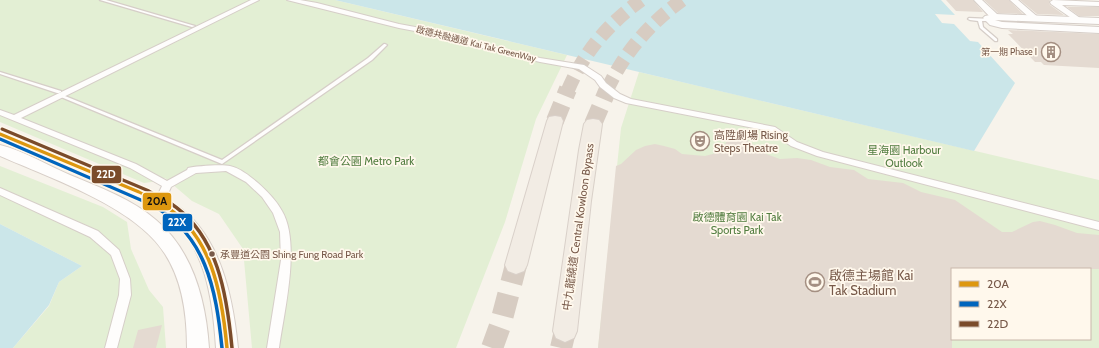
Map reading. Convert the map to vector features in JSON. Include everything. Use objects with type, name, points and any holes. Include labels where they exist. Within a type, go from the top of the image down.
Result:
[{"type":"highway","points":[[516,265],[556,121]]},
{"type":"highway","name":"中九龍繞道 Central Kowloon Bypass","points":[[564,331],[573,272],[581,195],[593,124]]},
{"type":"main road","points":[[0,134],[160,203],[173,211],[188,225],[207,254],[222,299],[227,348]]},
{"type":"main road","points":[[0,150],[117,202],[150,224],[164,240],[182,268],[192,292],[198,328],[198,348]]},
{"type":"street","points":[[14,118],[256,0]]},
{"type":"street","name":"啟德共融通道 Kai Tak GreenWay","points":[[290,0],[317,5],[399,26],[442,34],[485,47],[540,60],[581,67],[598,78],[603,85],[617,96],[629,101],[772,130],[794,144],[820,154],[1099,226]]},
{"type":"street","points":[[978,0],[993,19],[1002,25],[1099,30]]},
{"type":"street","points":[[1014,0],[1036,18]]},
{"type":"street","points":[[1053,1],[1077,20]]},
{"type":"street","points":[[1053,1],[1099,4]]},
{"type":"street","points":[[993,19],[1036,18],[1099,21]]},
{"type":"street","points":[[0,112],[133,166],[167,185]]},
{"type":"street","points":[[160,203],[167,185],[191,170],[222,162]]},
{"type":"street","points":[[191,170],[228,168],[249,180],[265,195],[278,212],[285,232],[286,260],[272,348]]},
{"type":"street","points":[[0,191],[94,234],[115,253],[126,279],[125,295],[111,348]]},
{"type":"lane","points":[[102,0],[193,26]]},
{"type":"lane","points":[[970,19],[993,19]]},
{"type":"lane","points":[[980,20],[981,27],[996,40]]},
{"type":"lane","points":[[63,97],[222,162],[370,59],[385,45]]},
{"type":"lane","points":[[0,73],[59,92]]},
{"type":"green space","name":"都會公園 Metro Park","points":[[0,0],[335,0],[567,55],[536,119],[505,222],[456,348],[252,348],[243,249],[219,214],[192,201],[165,178],[159,181],[144,183],[0,122]]},
{"type":"green space","name":"啟德體育園 Kai Tak Sports Park","points":[[639,72],[1099,180],[1099,348],[598,348],[621,128]]},
{"type":"green space","points":[[0,166],[103,207],[127,222],[131,249],[149,290],[163,307],[166,348],[13,348],[49,306],[59,282],[82,266],[0,224]]},
{"type":"water","points":[[335,0],[941,0],[955,15],[935,14],[942,23],[954,24],[970,41],[978,42],[1015,83],[974,151]]},
{"type":"water","points":[[0,224],[82,266],[59,282],[49,305],[13,348],[0,348]]},
{"type":"building","points":[[946,0],[973,0],[983,12],[956,11]]},
{"type":"building","points":[[984,0],[1009,0],[1023,14],[998,13]]},
{"type":"building","points":[[1020,0],[1050,0],[1050,5],[1064,15],[1037,14]]},
{"type":"building","points":[[1067,7],[1099,7],[1099,16],[1079,16]]},
{"type":"building","name":"第一期 Phase I","points":[[1008,30],[1099,34],[1099,68],[1044,65],[1041,62],[1035,62],[1008,34],[1013,34]]},
{"type":"building","name":"啟德體育園 Kai Tak Sports Park","points":[[729,138],[746,139],[766,154],[780,159],[797,158],[811,160],[830,167],[854,170],[868,179],[903,183],[921,192],[955,200],[1002,232],[1012,232],[1033,222],[1040,221],[1077,233],[1099,235],[1099,269],[951,268],[952,348],[598,348],[616,166],[621,164],[636,150],[655,144],[675,149],[682,154],[705,156],[720,152]]},
{"type":"building","points":[[162,325],[156,348],[133,348],[138,330]]},
{"type":"tunnel","points":[[568,90],[574,76],[589,51],[618,19],[641,0]]},
{"type":"tunnel","points":[[607,90],[621,64],[638,40],[648,29],[682,0]]},
{"type":"tunnel","points":[[555,121],[568,89]]},
{"type":"tunnel","points":[[593,124],[608,89]]},
{"type":"tunnel","points":[[492,348],[500,326],[516,265]]},
{"type":"tunnel","points":[[561,348],[565,331]]},
{"type":"transit line","name":"22D","points":[[2,129],[149,191],[172,204],[188,217],[200,232],[210,249],[218,268],[227,308],[232,348]]},
{"type":"transit line","name":"20A","points":[[0,134],[147,196],[163,204],[185,222],[197,236],[214,271],[223,310],[227,348]]},
{"type":"transit line","name":"22X","points":[[0,139],[143,200],[159,208],[181,225],[192,239],[202,256],[209,273],[218,311],[222,348]]},
{"type":"place","name":"第一期 Phase I","points":[[1051,52]]},
{"type":"place","name":"高陞劇場 Rising Steps Theatre","points":[[700,141]]},
{"type":"place","name":"承豐道公園 Shing Fung Road Park","points":[[212,254]]},
{"type":"place","name":"啟德主場館 Kai Tak Stadium","points":[[815,282]]},
{"type":"park label","name":"星海園 Harbour Outlook","points":[[904,156]]}]
